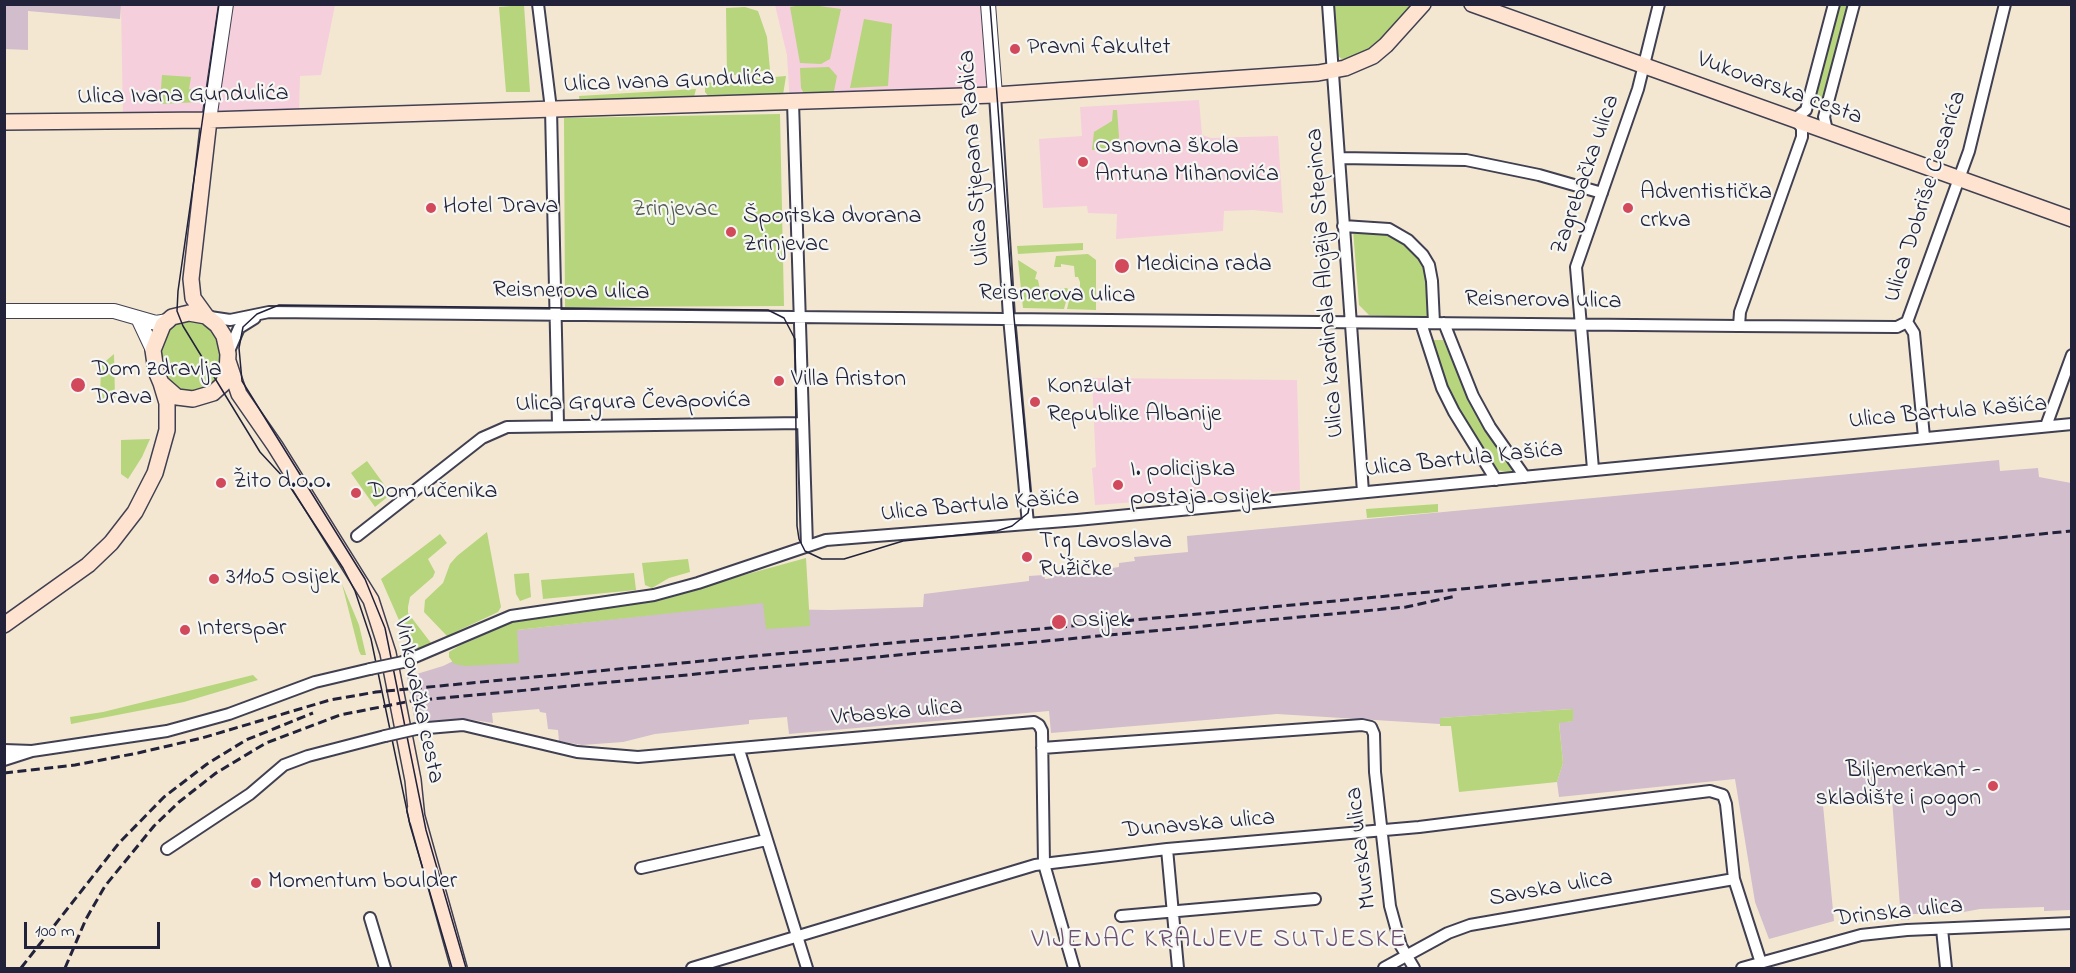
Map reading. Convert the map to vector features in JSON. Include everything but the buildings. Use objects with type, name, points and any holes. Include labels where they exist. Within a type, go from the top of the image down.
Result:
[{"type":"main road","name":"Ulica Ivana Gundulića","points":[[4,123],[209,120],[995,95],[1333,71],[1355,64],[1378,52],[1423,4]]},
{"type":"main road","name":"Vukovarska cesta","points":[[1472,4],[2072,219]]},
{"type":"main road","points":[[209,120],[191,279],[193,298],[206,316],[221,330],[228,358],[223,384],[209,395]]},
{"type":"main road","points":[[4,625],[88,566],[121,531],[143,498],[155,473],[168,422],[167,403],[156,371],[153,350],[156,336],[183,302],[191,279]]},
{"type":"main road","points":[[170,319],[189,313],[206,316]]},
{"type":"main road","name":"Vinkovačka cesta","points":[[228,358],[235,386],[348,564],[375,641],[403,768],[459,969]]},
{"type":"main road","points":[[161,383],[171,394],[193,399]]},
{"type":"main road","points":[[168,422],[178,408],[193,399],[209,395],[227,395],[249,407]]},
{"type":"street","points":[[209,120],[226,4]]},
{"type":"street","points":[[538,4],[551,109],[558,424]]},
{"type":"street","name":"Ulica Stjepana Radića","points":[[988,4],[1009,317],[1028,524]]},
{"type":"street","points":[[1328,4],[1333,71]]},
{"type":"street","name":"Zagrebačka ulica","points":[[1593,469],[1576,267],[1645,67],[1659,4]]},
{"type":"street","points":[[1739,326],[1740,312],[1802,137],[1802,128],[1795,119],[1805,111],[1809,101],[1834,4]]},
{"type":"street","points":[[1827,131],[1824,117],[1854,4]]},
{"type":"street","name":"Ulica Dobriše Cesarića","points":[[1924,437],[1914,338],[1907,322],[1960,179],[1975,130],[2005,4]]},
{"type":"street","name":"Ulica kardinala Alojzija Stepinca","points":[[1333,71],[1363,492]]},
{"type":"street","points":[[793,102],[807,546]]},
{"type":"street","points":[[1339,158],[1466,160],[1539,175],[1602,193]]},
{"type":"street","points":[[1343,226],[1389,229],[1408,240],[1423,255],[1429,265],[1439,323],[1490,427],[1525,477]]},
{"type":"street","points":[[4,311],[114,311],[156,323],[170,319]]},
{"type":"street","points":[[228,358],[232,338],[239,328],[249,320],[270,312]]},
{"type":"street","name":"Reisnerova ulica","points":[[206,316],[230,320],[270,312],[799,318],[1009,317],[1897,327],[1907,322]]},
{"type":"street","points":[[138,318],[153,350]]},
{"type":"street","points":[[1421,322],[1446,397],[1496,480]]},
{"type":"street","points":[[2046,426],[2072,355]]},
{"type":"street","name":"Ulica Grgura Čevapovića","points":[[357,536],[414,488],[495,430],[507,427],[558,424],[803,423]]},
{"type":"street","name":"Ulica Bartula Kašića","points":[[32,751],[167,731],[229,714],[296,689],[403,662],[511,616],[663,593],[826,540],[1028,524],[2072,424]]},
{"type":"street","name":"Vrbaska ulica","points":[[167,849],[250,794],[284,765],[316,753],[416,729],[463,725],[577,752],[616,757],[739,750],[1031,722],[1041,728],[1042,748]]},
{"type":"street","name":"Murska ulica","points":[[1042,748],[1362,724],[1371,727],[1374,734],[1389,906],[1401,946],[1414,969]]},
{"type":"street","points":[[1042,748],[1044,864],[1074,969]]},
{"type":"street","points":[[4,750],[32,751]]},
{"type":"street","points":[[739,750],[807,969]]},
{"type":"street","points":[[4,760],[32,751]]},
{"type":"street","name":"Dunavska ulica","points":[[692,969],[796,935],[1044,864],[1167,849],[1381,831],[1710,791],[1723,795],[1734,879]]},
{"type":"street","points":[[641,868],[766,840]]},
{"type":"street","points":[[1167,849],[1178,969]]},
{"type":"street","points":[[1734,879],[1761,963]]},
{"type":"street","name":"Savska ulica","points":[[1384,969],[1448,933],[1470,925],[1734,879]]},
{"type":"street","points":[[1121,916],[1315,899]]},
{"type":"street","points":[[370,918],[385,969]]},
{"type":"street","name":"Drinska ulica","points":[[1742,969],[1861,935],[2069,924]]},
{"type":"street","points":[[1942,929],[1946,969]]},
{"type":"shaded area","points":[[5,4],[121,5],[120,19],[28,11],[28,50],[5,49]]},
{"type":"shaded area","points":[[121,5],[335,5],[321,75],[300,76],[299,112],[123,118]]},
{"type":"shaded area","points":[[775,5],[984,5],[992,98],[790,105],[787,55]]},
{"type":"shaded area","points":[[1199,100],[1202,135],[1211,138],[1278,136],[1283,213],[1253,210],[1224,211],[1223,231],[1116,239],[1117,214],[1088,213],[1087,206],[1043,208],[1039,139],[1082,136],[1080,107]]},
{"type":"shaded area","points":[[1092,378],[1297,380],[1300,490],[1095,505],[1092,468],[1096,467]]},
{"type":"shaded area","points":[[1999,460],[2000,471],[2038,468],[2039,477],[2071,483],[2071,910],[2044,911],[2044,907],[1980,909],[1953,914],[1911,914],[1909,920],[1901,920],[1892,798],[1844,802],[1823,805],[1834,921],[1769,939],[1755,902],[1735,779],[1559,797],[1557,782],[1563,763],[1559,722],[1573,721],[1573,709],[1440,718],[1440,724],[1277,714],[1051,733],[1049,711],[789,734],[787,717],[749,720],[749,724],[655,734],[623,742],[582,745],[559,741],[558,730],[548,729],[546,713],[540,712],[539,709],[492,713],[493,723],[466,719],[415,723],[407,677],[443,666],[517,630],[764,602],[765,609],[831,610],[923,607],[924,594],[1029,581],[1029,576],[1044,575],[1045,579],[1053,578],[1052,574],[1069,572],[1070,577],[1106,573],[1106,569],[1119,567],[1119,563],[1135,561],[1134,557],[1188,552],[1187,536]]},
{"type":"green space","points":[[805,4],[841,9],[830,59],[821,64],[800,63],[790,7]]},
{"type":"green space","points":[[524,5],[530,92],[506,92],[499,7]]},
{"type":"green space","points":[[1333,5],[1410,5],[1411,11],[1379,46],[1347,63],[1338,56]]},
{"type":"green space","points":[[1838,5],[1851,5],[1825,104],[1813,100]]},
{"type":"green space","points":[[745,7],[758,11],[767,37],[770,70],[727,76],[726,8]]},
{"type":"green space","points":[[864,19],[892,24],[888,86],[850,88]]},
{"type":"green space","points":[[829,67],[837,76],[833,96],[806,97],[801,88],[800,68]]},
{"type":"green space","points":[[162,75],[191,77],[189,89],[199,91],[198,102],[160,104]]},
{"type":"green space","points":[[786,76],[783,95],[710,98],[705,92],[705,83]]},
{"type":"green space","points":[[696,89],[694,97],[580,105],[579,96]]},
{"type":"green space","points":[[1113,110],[1117,110],[1119,137],[1115,148],[1092,150],[1094,132],[1112,121]]},
{"type":"green space","name":"Zrinjevac","points":[[780,114],[784,306],[565,307],[564,118]]},
{"type":"green space","points":[[1353,230],[1379,230],[1408,244],[1425,264],[1432,311],[1426,318],[1369,315],[1359,305]]},
{"type":"green space","points":[[1083,243],[1083,250],[1018,254],[1017,246]]},
{"type":"green space","points":[[1088,254],[1096,260],[1096,310],[1067,309],[1072,289],[1080,288],[1080,282],[1078,277],[1075,277],[1074,266],[1061,264],[1061,267],[1054,267],[1056,256]]},
{"type":"green space","points":[[1018,260],[1037,272],[1035,279],[1038,280],[1040,290],[1067,288],[1069,291],[1064,309],[1023,308]]},
{"type":"green space","points":[[197,319],[214,330],[222,348],[220,374],[209,389],[186,394],[169,385],[158,356],[168,326]]},
{"type":"green space","points":[[1428,340],[1443,340],[1469,399],[1513,469],[1510,472],[1496,470],[1464,423],[1439,373]]},
{"type":"green space","points":[[114,354],[115,398],[100,399],[101,365]]},
{"type":"green space","points":[[150,439],[128,479],[121,474],[121,440]]},
{"type":"green space","points":[[367,461],[391,494],[375,507],[351,473]]},
{"type":"green space","points":[[1438,504],[1438,512],[1367,518],[1366,509]]},
{"type":"green space","points":[[487,532],[501,607],[498,612],[447,636],[424,612],[425,600],[443,583],[450,564],[457,556]]},
{"type":"green space","points":[[440,534],[447,543],[428,559],[435,572],[433,577],[410,597],[408,607],[408,613],[431,643],[430,646],[412,650],[381,579]]},
{"type":"green space","points":[[806,558],[810,626],[766,629],[763,603],[517,630],[519,663],[466,666],[454,664],[449,657],[449,652],[459,646],[513,622],[660,598]]},
{"type":"green space","points":[[688,559],[690,572],[669,578],[652,588],[645,585],[642,563]]},
{"type":"green space","points":[[529,573],[531,597],[520,601],[516,594],[514,574]]},
{"type":"green space","points":[[634,573],[636,590],[543,599],[541,580]]},
{"type":"green space","points":[[342,584],[359,625],[366,655],[361,655],[359,651]]},
{"type":"green space","points":[[253,675],[258,680],[184,702],[71,724],[70,717],[103,712]]},
{"type":"green space","points":[[1573,709],[1573,721],[1559,723],[1563,763],[1557,782],[1459,792],[1451,726],[1440,726],[1440,718]]},
{"type":"tram line","points":[[219,4],[177,311],[183,326],[260,452],[285,479],[343,568],[355,591],[371,639],[410,825],[452,968]]},
{"type":"tram line","points":[[466,968],[426,830],[385,628],[365,579],[242,381],[239,348],[243,327],[257,314],[279,305],[768,310],[784,318],[795,339],[797,526],[799,539],[805,551],[822,559],[844,559],[903,541],[997,531],[1012,526],[1028,513],[1031,498],[1014,317],[990,4]]},
{"type":"railway","points":[[4,773],[75,765],[138,753],[202,738],[330,700],[376,692],[2072,531]]},
{"type":"railway","points":[[65,968],[86,919],[105,886],[154,826],[179,802],[216,773],[266,743],[340,715],[411,701],[1406,607],[1456,596]]},
{"type":"railway","points":[[21,968],[119,843],[164,797],[207,764],[246,740],[313,713]]},
{"type":"place","name":"Pravni fakultet","points":[[1015,49]]},
{"type":"place","name":"Osnovna škola Antuna Mihanovića","points":[[1083,162]]},
{"type":"place","name":"Hotel Drava","points":[[431,208]]},
{"type":"place","name":"Adventistička crkva","points":[[1628,208]]},
{"type":"place","name":"Športska dvorana Zrinjevac","points":[[731,232]]},
{"type":"place","name":"Medicina rada","points":[[1122,266]]},
{"type":"place","name":"Villa Ariston","points":[[779,381]]},
{"type":"place","name":"Dom zdravlja Drava","points":[[78,385]]},
{"type":"place","name":"Konzulat Republike Albanije","points":[[1035,402]]},
{"type":"place","name":"Žito d.o.o.","points":[[221,483]]},
{"type":"place","name":"I. policijska postaja Osijek","points":[[1118,485]]},
{"type":"place","name":"Dom učenika","points":[[356,493]]},
{"type":"place","name":"Trg Lavoslava Ružičke","points":[[1027,557]]},
{"type":"place","name":"31105 Osijek","points":[[214,579]]},
{"type":"place","name":"Osijek","points":[[1059,622]]},
{"type":"place","name":"Interspar","points":[[185,630]]},
{"type":"place","name":"Biljemerkant - skladište i pogon","points":[[1993,786]]},
{"type":"place","name":"Momentum boulder","points":[[256,883]]},
{"type":"district","name":"VIJENAC KRALJEVE SUTJESKE","points":[[1219,942]]}]
